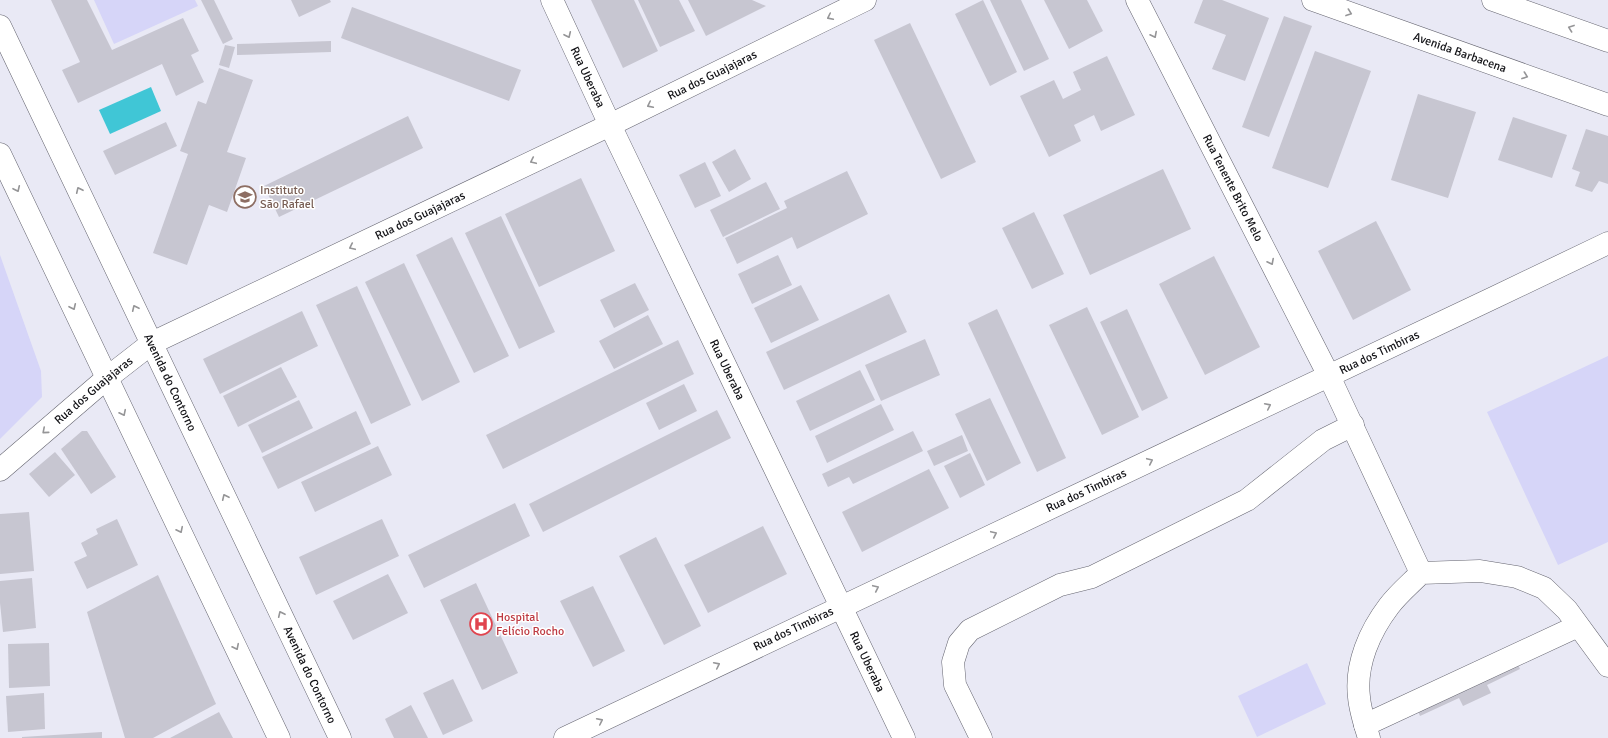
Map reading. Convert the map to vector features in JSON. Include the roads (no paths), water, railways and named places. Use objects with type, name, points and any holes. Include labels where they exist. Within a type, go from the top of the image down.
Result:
[{"type":"street","name":"Rua Uberaba","points":[[552,0],[610,125],[904,738]]},
{"type":"street","name":"Rua dos Guajajaras","points":[[0,470],[107,378],[152,343],[610,125],[865,0]]},
{"type":"street","name":"Rua Tenente Brito Melo","points":[[1137,0],[1330,376],[1421,573]]},
{"type":"street","name":"Avenida Barbacena","points":[[1313,0],[1608,105]]},
{"type":"street","points":[[1494,0],[1608,41]]},
{"type":"street","name":"Avenida do Contorno","points":[[0,26],[340,738]]},
{"type":"street","points":[[0,154],[279,738]]},
{"type":"street","name":"Rua dos Timbiras","points":[[564,738],[841,605],[1251,414],[1608,243]]},
{"type":"street","points":[[981,738],[954,685],[953,662],[959,644],[970,630],[1060,586],[1092,577],[1247,500],[1323,440],[1353,425]]},
{"type":"street","points":[[1578,626],[1367,732],[1358,696],[1360,668],[1365,648],[1389,606],[1421,573],[1480,571],[1517,577],[1544,588],[1568,610],[1608,666]]},
{"type":"water","points":[[151,87],[161,111],[110,134],[99,110]]},
{"type":"place","name":"Instituto São Rafael","points":[[245,197]]},
{"type":"place","name":"Hospital Felício Rocho","points":[[481,624]]}]
